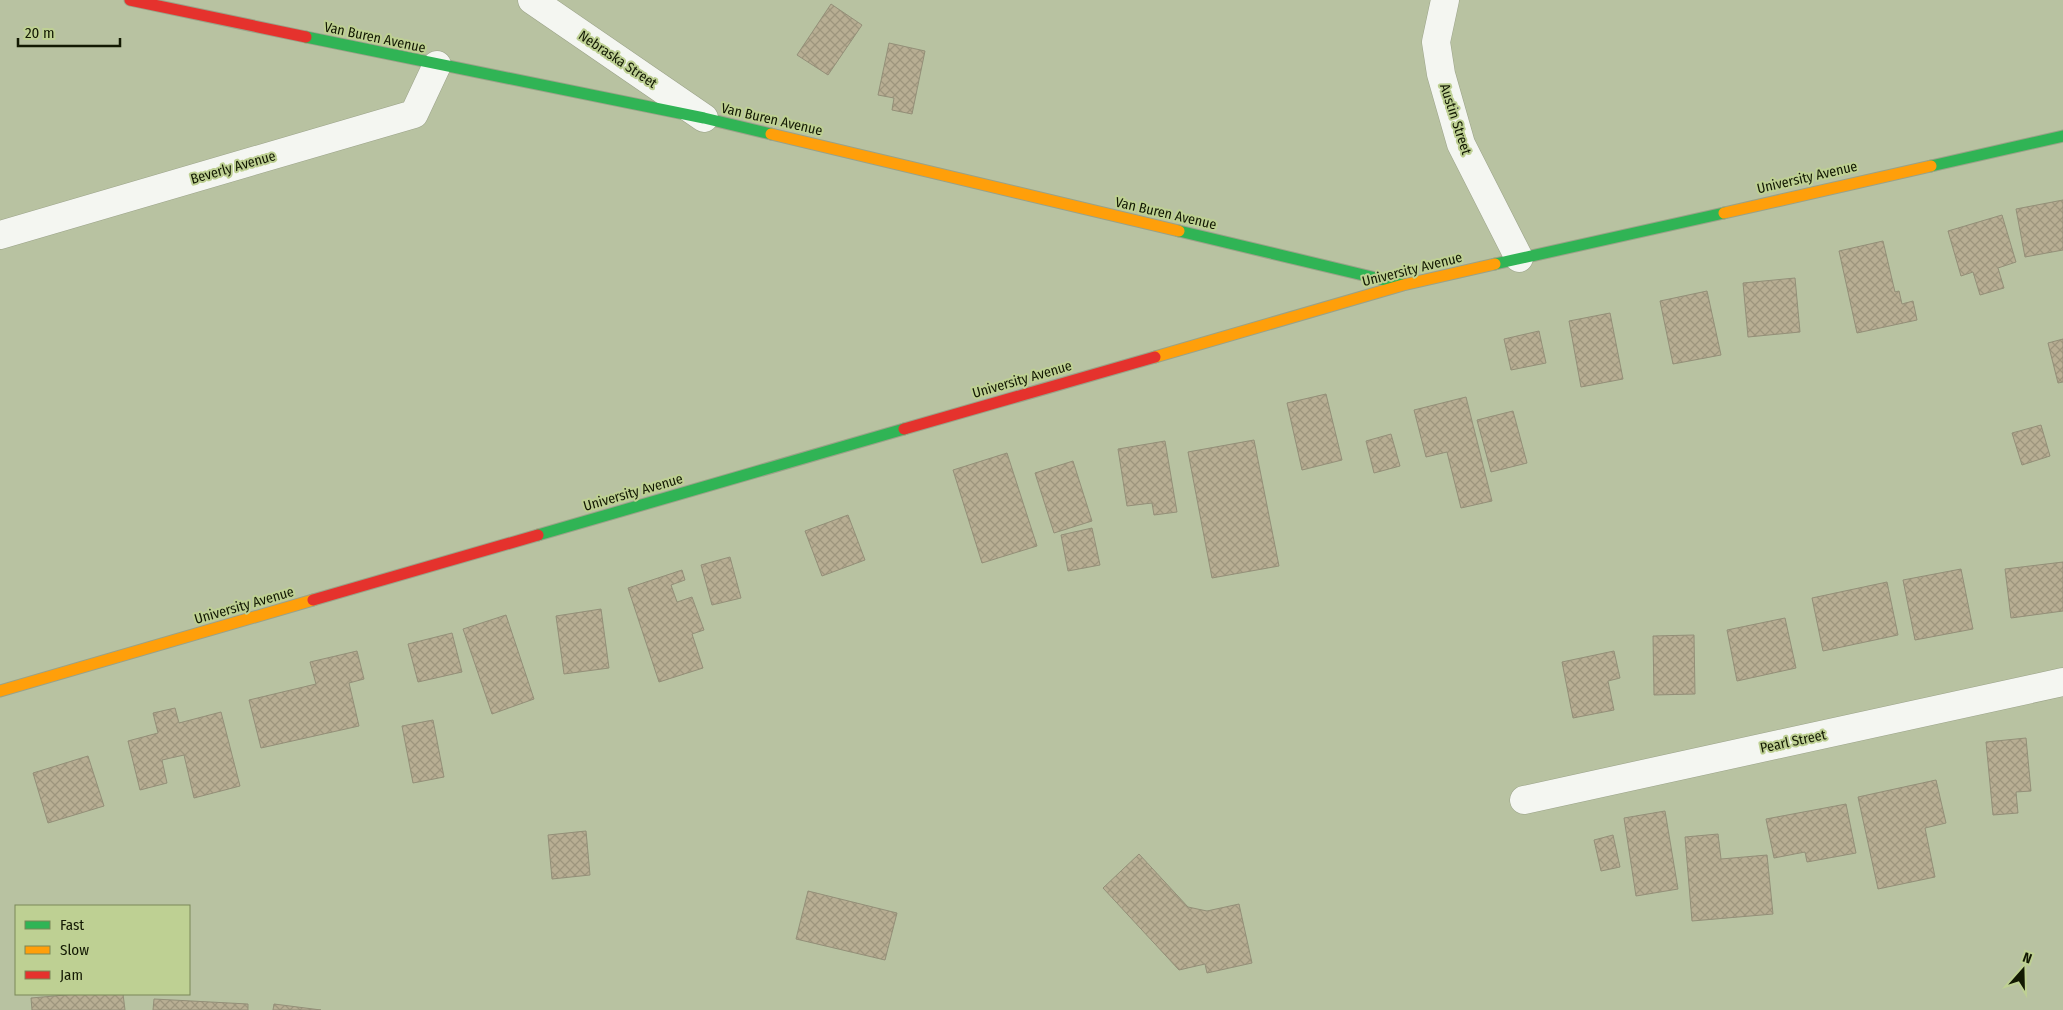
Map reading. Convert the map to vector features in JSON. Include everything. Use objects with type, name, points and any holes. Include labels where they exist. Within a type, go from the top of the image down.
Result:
[{"type":"main road","name":"Van Buren Avenue","points":[[130,0],[437,65],[704,118],[1403,285]]},
{"type":"main road","name":"University Avenue","points":[[0,691],[1403,285],[2063,136]]},
{"type":"street","name":"Nebraska Street","points":[[532,0],[704,118]]},
{"type":"street","name":"Austin Street","points":[[1445,0],[1436,42],[1441,74],[1461,144],[1519,258]]},
{"type":"street","name":"Beverly Avenue","points":[[0,235],[414,114],[437,65]]},
{"type":"street","name":"Pearl Street","points":[[1524,800],[2063,682]]},
{"type":"building","points":[[831,4],[862,25],[828,75],[797,55]]},
{"type":"building","points":[[889,43],[925,51],[912,114],[892,110],[894,98],[878,95]]},
{"type":"building","points":[[2063,200],[2063,250],[2025,257],[2016,209]]},
{"type":"building","points":[[2002,215],[2016,262],[1998,268],[2004,288],[1980,295],[1973,272],[1961,276],[1948,231]]},
{"type":"building","points":[[1883,241],[1895,292],[1899,291],[1902,304],[1913,301],[1917,320],[1857,333],[1839,251]]},
{"type":"building","points":[[1795,278],[1800,332],[1748,337],[1743,283]]},
{"type":"building","points":[[1707,291],[1721,355],[1673,364],[1660,301]]},
{"type":"building","points":[[1610,313],[1623,379],[1581,387],[1569,321]]},
{"type":"building","points":[[1539,331],[1546,363],[1511,370],[1504,339]]},
{"type":"building","points":[[2063,339],[2063,382],[2058,383],[2048,343]]},
{"type":"building","points":[[1326,394],[1342,460],[1302,470],[1287,403]]},
{"type":"building","points":[[1466,397],[1492,501],[1461,508],[1447,452],[1426,457],[1414,410]]},
{"type":"building","points":[[1513,411],[1527,463],[1491,472],[1477,420]]},
{"type":"building","points":[[2041,425],[2050,456],[2022,465],[2012,433]]},
{"type":"building","points":[[1391,434],[1400,466],[1374,473],[1366,441]]},
{"type":"building","points":[[1254,440],[1279,566],[1212,578],[1188,452]]},
{"type":"building","points":[[1165,441],[1177,512],[1154,515],[1152,503],[1127,506],[1118,449]]},
{"type":"building","points":[[1007,453],[1037,546],[982,563],[953,470]]},
{"type":"building","points":[[1073,461],[1092,521],[1054,533],[1035,473]]},
{"type":"building","points":[[848,515],[865,560],[822,576],[805,531]]},
{"type":"building","points":[[1092,528],[1100,565],[1068,571],[1061,535]]},
{"type":"building","points":[[730,557],[741,598],[712,605],[701,565]]},
{"type":"building","points":[[2063,562],[2063,611],[2011,618],[2005,569]]},
{"type":"building","points":[[1961,569],[1973,629],[1915,640],[1903,580]]},
{"type":"building","points":[[682,570],[685,580],[671,585],[677,602],[692,597],[704,630],[692,634],[703,668],[659,682],[628,588]]},
{"type":"building","points":[[1887,582],[1898,635],[1823,651],[1812,598]]},
{"type":"building","points":[[601,609],[609,668],[564,674],[556,616]]},
{"type":"building","points":[[506,615],[534,699],[492,714],[463,629]]},
{"type":"building","points":[[1785,618],[1796,668],[1737,681],[1727,630]]},
{"type":"building","points":[[452,633],[462,672],[418,682],[408,644]]},
{"type":"building","points":[[1694,635],[1695,694],[1654,695],[1653,636]]},
{"type":"building","points":[[357,651],[364,679],[349,683],[359,726],[261,748],[249,700],[316,684],[310,662]]},
{"type":"building","points":[[1614,651],[1620,678],[1608,681],[1614,710],[1573,718],[1562,662]]},
{"type":"building","points":[[175,708],[179,723],[221,712],[240,786],[194,798],[184,755],[162,760],[167,783],[140,790],[128,741],[158,733],[153,713]]},
{"type":"building","points":[[433,720],[444,777],[413,783],[402,726]]},
{"type":"building","points":[[2026,738],[2031,791],[2016,792],[2018,813],[1993,815],[1986,742]]},
{"type":"building","points":[[88,756],[104,806],[48,823],[33,773]]},
{"type":"building","points":[[1936,780],[1946,823],[1925,828],[1935,877],[1878,889],[1858,797]]},
{"type":"building","points":[[1846,804],[1856,853],[1807,862],[1805,852],[1774,858],[1766,819]]},
{"type":"building","points":[[1665,811],[1678,889],[1636,896],[1624,818]]},
{"type":"building","points":[[586,831],[590,875],[552,879],[548,835]]},
{"type":"building","points":[[1718,834],[1721,859],[1767,855],[1773,914],[1692,921],[1685,837]]},
{"type":"building","points":[[1613,835],[1620,867],[1601,871],[1594,840]]},
{"type":"building","points":[[1139,854],[1188,907],[1207,911],[1239,904],[1252,963],[1207,973],[1205,964],[1179,970],[1103,888]]},
{"type":"building","points":[[808,891],[897,913],[885,960],[796,939]]},
{"type":"building","points":[[66,995],[123,995],[125,1010],[32,1010],[31,998]]},
{"type":"building","points":[[154,999],[248,1004],[248,1010],[153,1010]]},
{"type":"building","points":[[274,1004],[321,1010],[273,1010]]},
{"type":"traffic: fast","points":[[306,37],[704,118],[771,134]]},
{"type":"traffic: fast","points":[[1931,166],[2063,136]]},
{"type":"traffic: fast","points":[[1495,264],[1724,213]]},
{"type":"traffic: fast","points":[[1179,231],[1401,284]]},
{"type":"traffic: fast","points":[[538,535],[904,429]]},
{"type":"traffic: slow","points":[[771,134],[1179,231]]},
{"type":"traffic: slow","points":[[1724,213],[1931,166]]},
{"type":"traffic: slow","points":[[1155,357],[1403,285],[1495,264]]},
{"type":"traffic: slow","points":[[0,691],[313,600]]},
{"type":"traffic: jam","points":[[130,0],[306,37]]},
{"type":"traffic: jam","points":[[904,429],[1155,357]]},
{"type":"traffic: jam","points":[[313,600],[538,535]]}]
